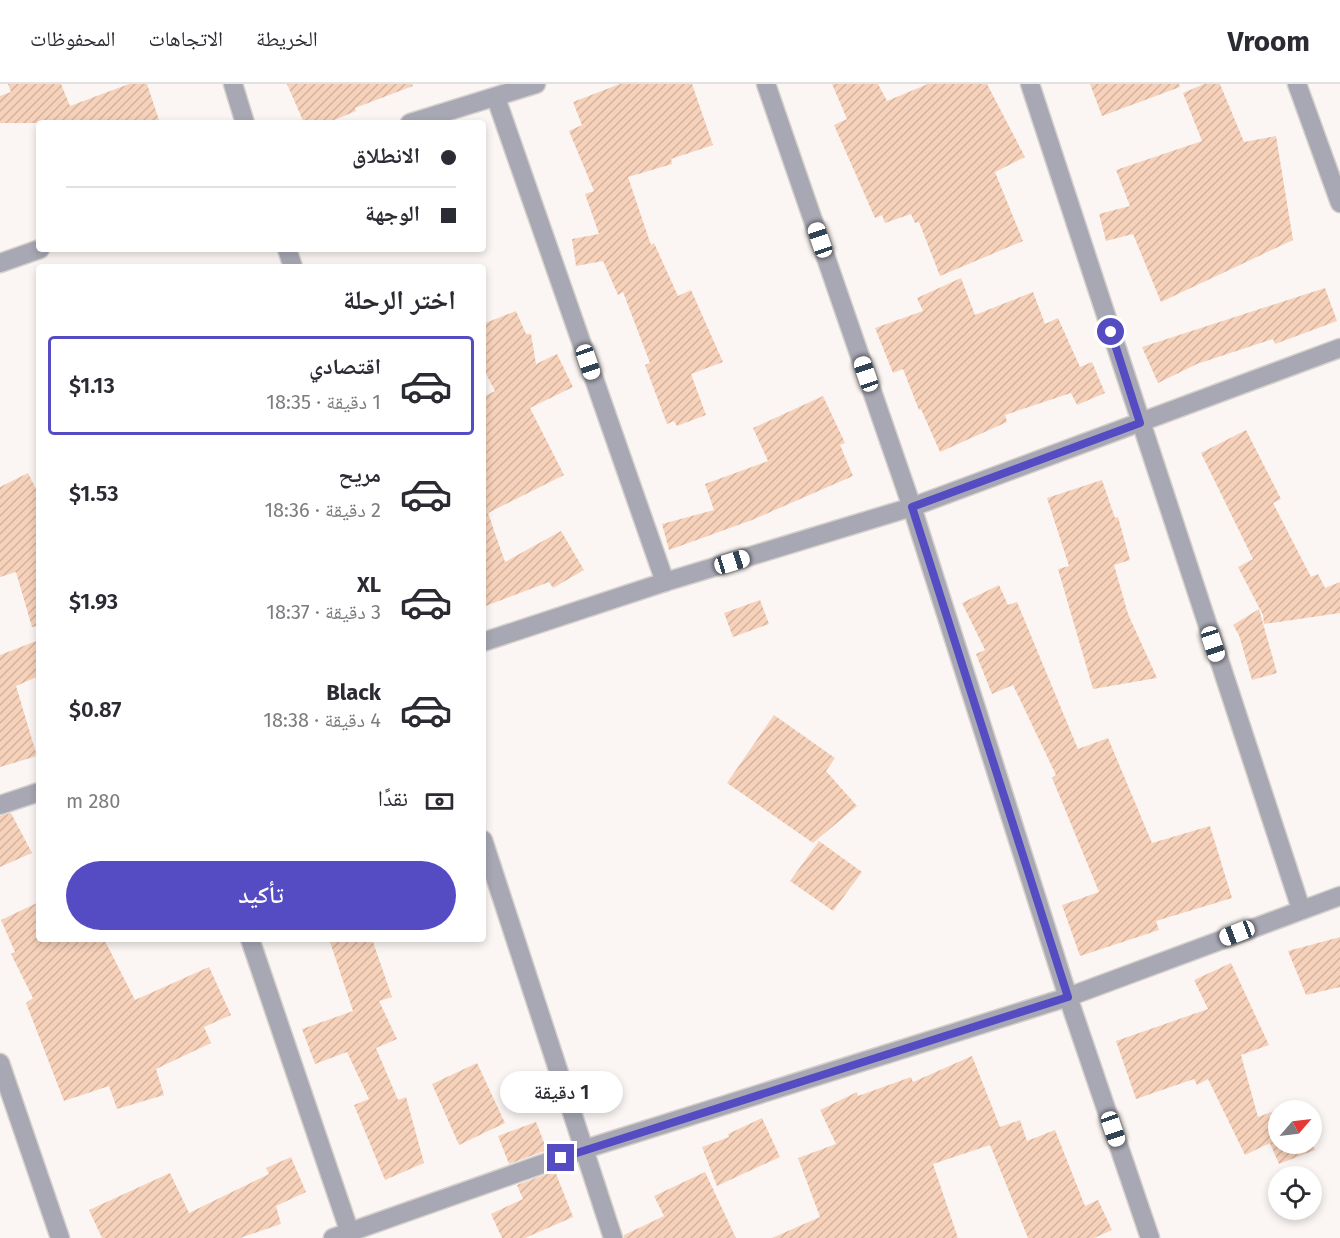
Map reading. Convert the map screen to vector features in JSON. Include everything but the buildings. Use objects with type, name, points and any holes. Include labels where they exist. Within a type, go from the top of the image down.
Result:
[{"type":"street","points":[[233,84],[244,120]]},
{"type":"street","points":[[421,120],[536,84]]},
{"type":"street","points":[[766,84],[912,507],[1068,997],[1150,1238]]},
{"type":"street","points":[[1030,84],[1301,909]]},
{"type":"street","points":[[1297,84],[1340,203]]},
{"type":"street","points":[[496,98],[665,582]]},
{"type":"street","points":[[0,262],[40,255]]},
{"type":"street","points":[[486,641],[665,582],[912,507],[1340,348]]},
{"type":"street","points":[[0,805],[36,793]]},
{"type":"street","points":[[486,849],[582,1150],[613,1238]]},
{"type":"street","points":[[251,942],[341,1235],[582,1150],[1068,997],[1340,896]]},
{"type":"street","points":[[0,1063],[60,1238]]},
{"type":"route","points":[[561,1158],[1068,997],[912,507],[1140,423],[1111,332]]}]
